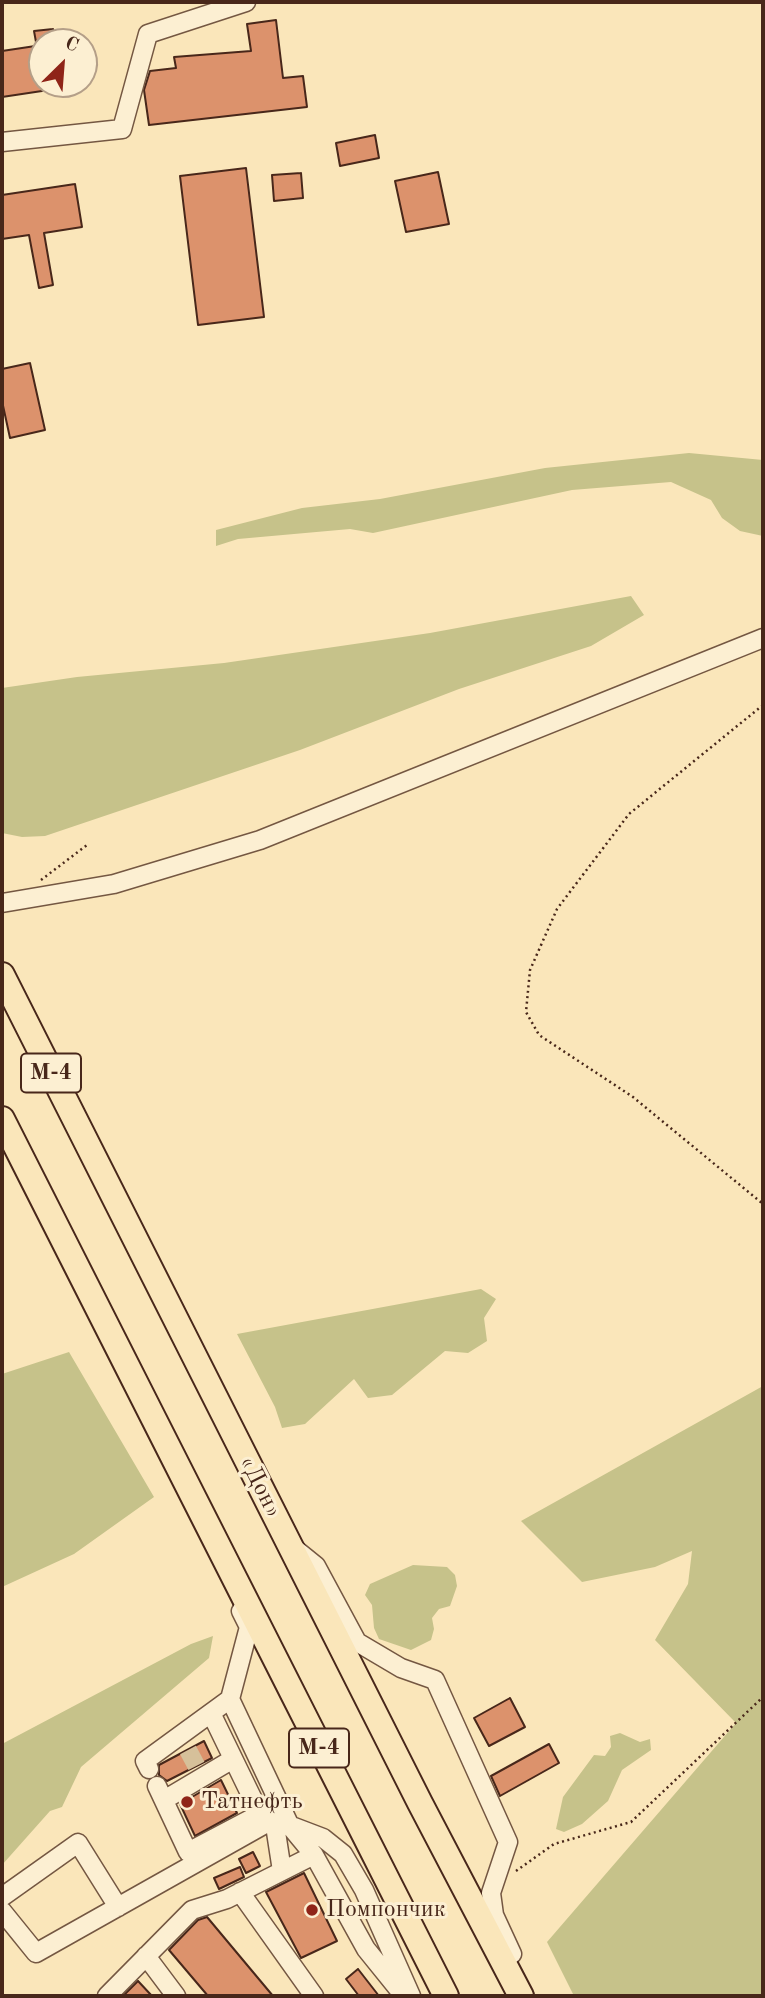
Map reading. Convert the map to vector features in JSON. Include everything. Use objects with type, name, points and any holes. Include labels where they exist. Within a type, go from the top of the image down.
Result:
[{"type":"highway","name":"«Дон»","points":[[2,975],[290,1546],[522,1996]]},
{"type":"highway","name":"М-4","points":[[2,1119],[446,1996]]},
{"type":"street","points":[[2,142],[122,129],[148,34],[246,2]]},
{"type":"street","points":[[2,903],[114,884],[260,840],[763,638]]},
{"type":"street","points":[[194,1499],[197,1523],[248,1628],[230,1699],[275,1819],[282,1871]]},
{"type":"street","points":[[290,1546],[316,1566],[357,1642],[401,1668],[435,1680],[508,1842],[491,1893],[494,1916],[523,1977],[528,1996]]},
{"type":"street","points":[[149,1769],[145,1762],[185,1742],[211,1713],[230,1699]]},
{"type":"street","points":[[211,1713],[233,1759],[275,1819],[314,1855],[366,1950],[404,1996]]},
{"type":"street","points":[[233,1759],[199,1772],[161,1793],[188,1852],[275,1819],[323,1838],[343,1854],[364,1890],[411,1996]]},
{"type":"street","points":[[2,1911],[36,1954],[275,1819]]},
{"type":"street","points":[[2,1897],[78,1843],[118,1907]]},
{"type":"street","points":[[107,1996],[192,1910],[240,1892],[314,1855]]},
{"type":"street","points":[[240,1892],[314,1996]]},
{"type":"street","points":[[146,1956],[176,1996]]},
{"type":"path","points":[[763,705],[629,814],[557,909],[530,970],[526,1012],[539,1034],[634,1097],[763,1204]]},
{"type":"path","points":[[46,894],[39,881],[87,845]]},
{"type":"path","points":[[496,1878],[521,1869],[554,1844],[631,1822],[763,1697]]},
{"type":"shaded area","points":[[689,453],[763,460],[763,536],[740,531],[722,518],[711,500],[671,482],[572,490],[373,533],[350,529],[238,539],[216,546],[216,530],[302,508],[380,499],[545,468]]},
{"type":"shaded area","points":[[631,596],[644,615],[591,646],[459,689],[300,750],[45,836],[22,837],[2,833],[2,688],[77,677],[224,663],[430,633]]},
{"type":"shaded area","points":[[481,1289],[496,1299],[484,1318],[487,1341],[468,1353],[445,1351],[392,1395],[368,1398],[354,1379],[305,1424],[282,1428],[275,1407],[237,1334]]},
{"type":"shaded area","points":[[69,1352],[154,1497],[74,1554],[2,1587],[2,1374]]},
{"type":"shaded area","points":[[763,1386],[763,1996],[574,1996],[547,1942],[736,1723],[655,1640],[688,1584],[692,1551],[655,1567],[582,1582],[521,1521]]},
{"type":"shaded area","points":[[413,1565],[447,1567],[455,1575],[457,1586],[450,1606],[439,1609],[432,1618],[434,1629],[431,1640],[411,1650],[379,1639],[374,1628],[372,1605],[365,1595],[370,1584]]},
{"type":"shaded area","points":[[213,1636],[209,1658],[81,1767],[62,1807],[50,1811],[2,1865],[2,1744],[191,1644]]},
{"type":"shaded area","points":[[620,1733],[640,1742],[650,1739],[651,1750],[622,1770],[608,1801],[582,1824],[564,1832],[556,1829],[563,1797],[594,1755],[605,1756],[611,1747],[610,1736]]},
{"type":"building","points":[[276,20],[283,78],[303,76],[307,107],[149,125],[144,90],[150,71],[176,68],[174,57],[251,51],[247,24]]},
{"type":"building","points":[[28,47],[28,93],[2,97],[2,51]]},
{"type":"building","points":[[375,135],[379,158],[340,166],[336,143]]},
{"type":"building","points":[[246,168],[264,317],[198,325],[180,176]]},
{"type":"building","points":[[438,172],[449,224],[406,232],[395,181]]},
{"type":"building","points":[[301,173],[303,198],[274,201],[272,175]]},
{"type":"building","points":[[75,184],[82,227],[44,233],[53,285],[39,288],[29,235],[2,239],[2,195]]},
{"type":"building","points":[[30,363],[45,430],[10,438],[2,401],[2,369]]},
{"type":"building","points":[[510,1698],[525,1727],[489,1746],[474,1718]]},
{"type":"building","points":[[204,1741],[212,1758],[167,1781],[159,1775],[159,1765]]},
{"type":"building","points":[[549,1744],[559,1763],[500,1796],[491,1776]]},
{"type":"building","points":[[221,1780],[237,1813],[195,1836],[180,1804]]},
{"type":"building","points":[[253,1852],[260,1866],[246,1873],[239,1859]]},
{"type":"building","points":[[240,1867],[244,1877],[219,1889],[214,1878]]},
{"type":"building","points":[[304,1873],[337,1941],[301,1958],[266,1892]]},
{"type":"building","points":[[207,1917],[273,1996],[208,1996],[169,1950],[198,1920]]},
{"type":"building","points":[[358,1969],[379,1996],[359,1996],[346,1979]]},
{"type":"building","points":[[138,1981],[152,1996],[123,1996]]},
{"type":"tunnel","points":[[188,1750],[197,1767]]},
{"type":"place","name":"Татнефть","points":[[187,1802]]},
{"type":"place","name":"Помпончик","points":[[312,1910]]}]
